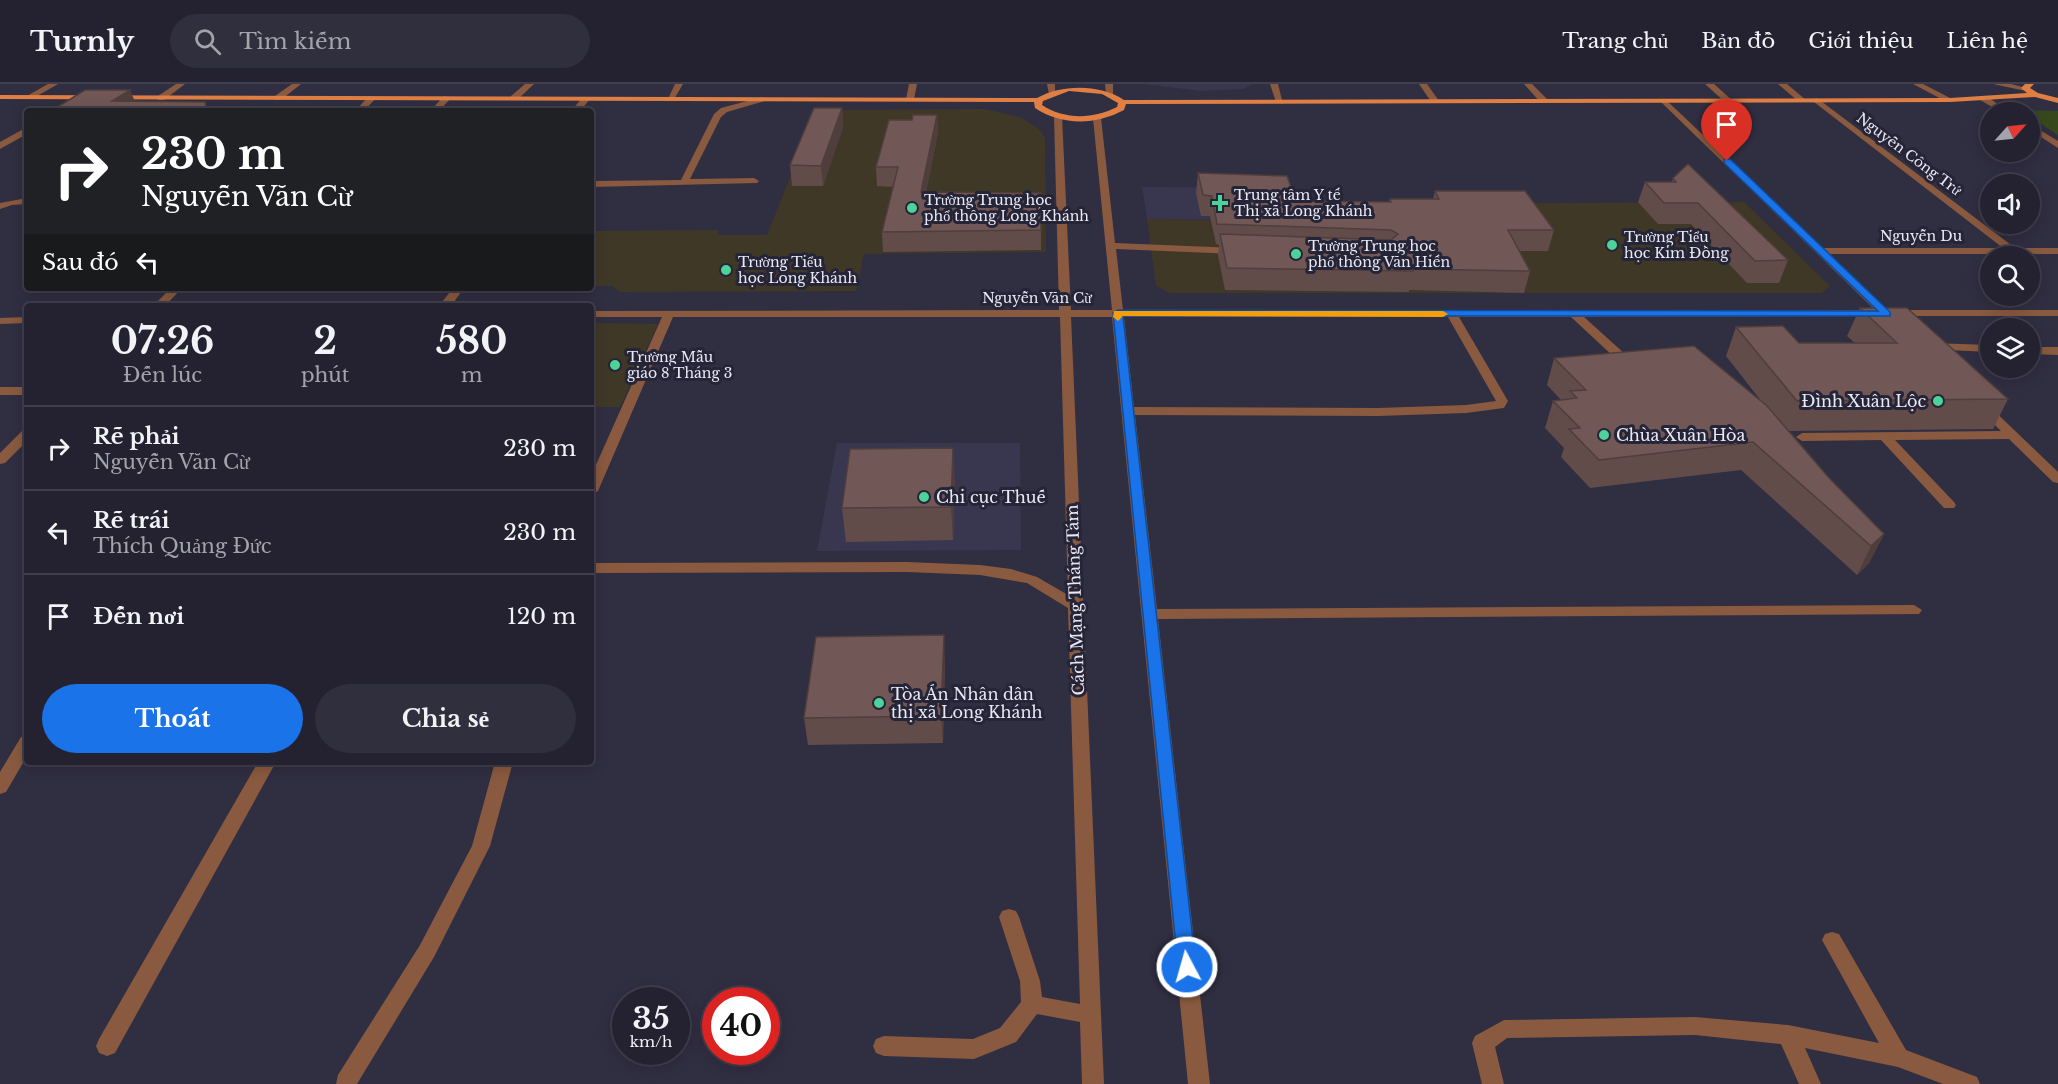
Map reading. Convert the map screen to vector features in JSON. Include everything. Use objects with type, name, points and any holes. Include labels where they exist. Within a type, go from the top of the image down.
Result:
[{"type":"main road","points":[[1122,102],[1121,108],[1112,114],[1097,118],[1058,116],[1045,112],[1038,106],[1039,100],[1051,88],[1084,87],[1110,94],[1122,102],[1950,100],[2035,95],[2058,101]]},
{"type":"main road","points":[[2028,87],[2035,95]]},
{"type":"main road","points":[[0,97],[1039,100]]},
{"type":"street","points":[[29,97],[54,84]]},
{"type":"street","points":[[161,98],[182,84]]},
{"type":"street","points":[[278,98],[297,84]]},
{"type":"street","points":[[514,98],[530,84]]},
{"type":"street","points":[[670,99],[679,84]]},
{"type":"street","points":[[910,99],[913,84]]},
{"type":"street","points":[[1109,84],[1110,94]]},
{"type":"street","points":[[1274,84],[1280,102]]},
{"type":"street","points":[[1423,84],[1435,101]]},
{"type":"street","points":[[1528,84],[1544,101]]},
{"type":"street","points":[[1709,84],[1729,100]]},
{"type":"street","points":[[1782,84],[1802,100]]},
{"type":"street","points":[[1917,84],[1950,100]]},
{"type":"street","points":[[1997,84],[2028,87]]},
{"type":"street","points":[[64,108],[81,98]]},
{"type":"street","points":[[362,108],[372,98]]},
{"type":"street","points":[[437,108],[447,98]]},
{"type":"street","points":[[1983,98],[1990,102]]},
{"type":"street","points":[[578,108],[586,99]]},
{"type":"street","points":[[685,181],[717,116],[724,110],[762,99]]},
{"type":"street","points":[[1665,100],[1891,318]]},
{"type":"street","name":"Nguyễn Công Trứ","points":[[1817,100],[2007,246]]},
{"type":"street","name":"Cách Mạng Tháng Tám","points":[[1058,116],[1093,1084]]},
{"type":"street","points":[[1097,118],[1199,1084]]},
{"type":"street","points":[[0,146],[24,132]]},
{"type":"street","points":[[2040,133],[2058,145]]},
{"type":"street","points":[[594,184],[754,181]]},
{"type":"street","points":[[0,206],[24,202]]},
{"type":"street","points":[[1111,246],[1249,251]]},
{"type":"street","name":"Nguyễn Du","points":[[2040,250],[2058,250]]},
{"type":"street","name":"Nguyễn Du","points":[[1821,251],[1980,251]]},
{"type":"street","points":[[162,303],[174,291]]},
{"type":"street","points":[[447,303],[457,291]]},
{"type":"street","name":"Nguyễn Văn Cừ","points":[[594,314],[1065,312],[1891,318],[2058,313]]},
{"type":"street","points":[[594,484],[669,314]]},
{"type":"street","points":[[1128,411],[1378,412],[1466,409],[1500,405],[1502,401],[1490,377],[1452,314]]},
{"type":"street","points":[[1575,314],[1637,372]]},
{"type":"street","points":[[0,321],[24,320]]},
{"type":"street","points":[[1937,363],[1921,347],[1980,349]]},
{"type":"street","points":[[2040,351],[2058,351]]},
{"type":"street","points":[[0,391],[24,391]]},
{"type":"street","points":[[1971,395],[2058,479]]},
{"type":"street","points":[[1802,437],[2013,435]]},
{"type":"street","points":[[1884,436],[1949,505]]},
{"type":"street","points":[[0,460],[24,437]]},
{"type":"street","points":[[594,568],[907,567],[980,570],[1011,574],[1032,580],[1076,606]]},
{"type":"street","points":[[1149,614],[1914,610]]},
{"type":"street","points":[[0,787],[24,746]]},
{"type":"street","points":[[107,1046],[265,765]]},
{"type":"street","points":[[346,1082],[427,951],[480,846],[503,765]]},
{"type":"street","points":[[884,1046],[974,1049],[1008,1035],[1032,1004],[1030,981],[1009,917]]},
{"type":"street","points":[[1832,940],[1898,1057]]},
{"type":"street","points":[[1032,1004],[1091,1015]]},
{"type":"street","points":[[1493,1084],[1483,1043],[1504,1029],[1695,1026],[1788,1035],[1898,1057],[1969,1084]]},
{"type":"street","points":[[1788,1035],[1810,1084]]},
{"type":"shaded area","points":[[1143,84],[1253,84],[1243,89],[1201,91]]},
{"type":"shaded area","points":[[318,106],[322,108],[186,108]]},
{"type":"shaded area","name":"Trường Trung học phổ thông Long Khánh","points":[[984,109],[1020,117],[1040,130],[1045,138],[1046,252],[864,254],[856,291],[620,292],[612,286],[594,286],[594,231],[718,230],[718,235],[767,235],[817,110]]},
{"type":"shaded area","name":"Trung tâm Y tế Thị xã Long Khánh","points":[[1142,187],[1289,188],[1301,220],[1147,219]]},
{"type":"shaded area","points":[[1744,202],[1830,286],[1822,293],[1170,293],[1156,286],[1147,219],[1378,222],[1416,204]]},
{"type":"shaded area","name":"Trường Mẫu giáo 8 Tháng 3","points":[[594,323],[658,324],[620,407],[594,407]]},
{"type":"shaded area","name":"Chi cục Thuế","points":[[837,443],[1020,443],[1021,550],[817,551]]},
{"type":"green space","points":[[2040,111],[2058,111],[2058,135],[2040,123]]},
{"type":"building","points":[[85,90],[130,90],[112,101],[205,102],[206,108],[56,108]]},
{"type":"building","points":[[814,108],[842,108],[821,166],[790,165]]},
{"type":"building","points":[[913,115],[937,115],[921,192],[1041,193],[1041,230],[882,232],[898,167],[876,167],[889,120],[912,120]]},
{"type":"building","points":[[1688,164],[1788,260],[1755,261],[1698,203],[1664,203],[1645,182],[1676,182],[1673,178]]},
{"type":"building","points":[[1198,173],[1287,176],[1296,201],[1391,202],[1390,199],[1439,199],[1435,191],[1525,191],[1554,230],[1508,230],[1530,271],[1227,268],[1220,234],[1391,240],[1398,234],[1391,230],[1217,224],[1212,196],[1203,195]]},
{"type":"building","points":[[1860,308],[1907,308],[1980,374],[1980,378],[1985,378],[2008,399],[1797,401],[1736,327],[1783,326],[1799,343],[1897,343]]},
{"type":"building","points":[[1694,346],[1767,406],[1830,479],[1884,534],[1871,546],[1753,442],[1599,460],[1569,429],[1580,428],[1553,401],[1577,398],[1570,391],[1586,390],[1554,358]]},
{"type":"building","points":[[953,448],[951,507],[842,508],[850,449]]},
{"type":"building","name":"Tòa Án Nhân dân thị xã Long Khánh","points":[[944,635],[941,716],[804,718],[816,637]]},
{"type":"slow traffic","points":[[1118,317],[1118,313],[1443,314]]},
{"type":"place","name":"Trung tâm Y tế Thị xã Long Khánh","points":[[1220,203]]},
{"type":"place","name":"Trường Trung học phổ thông Long Khánh","points":[[912,208]]},
{"type":"place","name":"Trường Tiểu học Kim Đồng","points":[[1612,245]]},
{"type":"place","name":"Trường Trung học phổ thông Văn Hiến","points":[[1296,254]]},
{"type":"place","name":"Trường Tiểu học Long Khánh","points":[[726,270]]},
{"type":"place","name":"Trường Mẫu giáo 8 Tháng 3","points":[[615,365]]},
{"type":"place","name":"Đình Xuân Lộc","points":[[1938,401]]},
{"type":"place","name":"Chùa Xuân Hòa","points":[[1604,435]]},
{"type":"place","name":"Chi cục Thuế","points":[[924,497]]},
{"type":"place","name":"Tòa Án Nhân dân thị xã Long Khánh","points":[[879,703]]},
{"type":"route","points":[[1187,967],[1118,313],[1887,314],[1727,161]]}]
